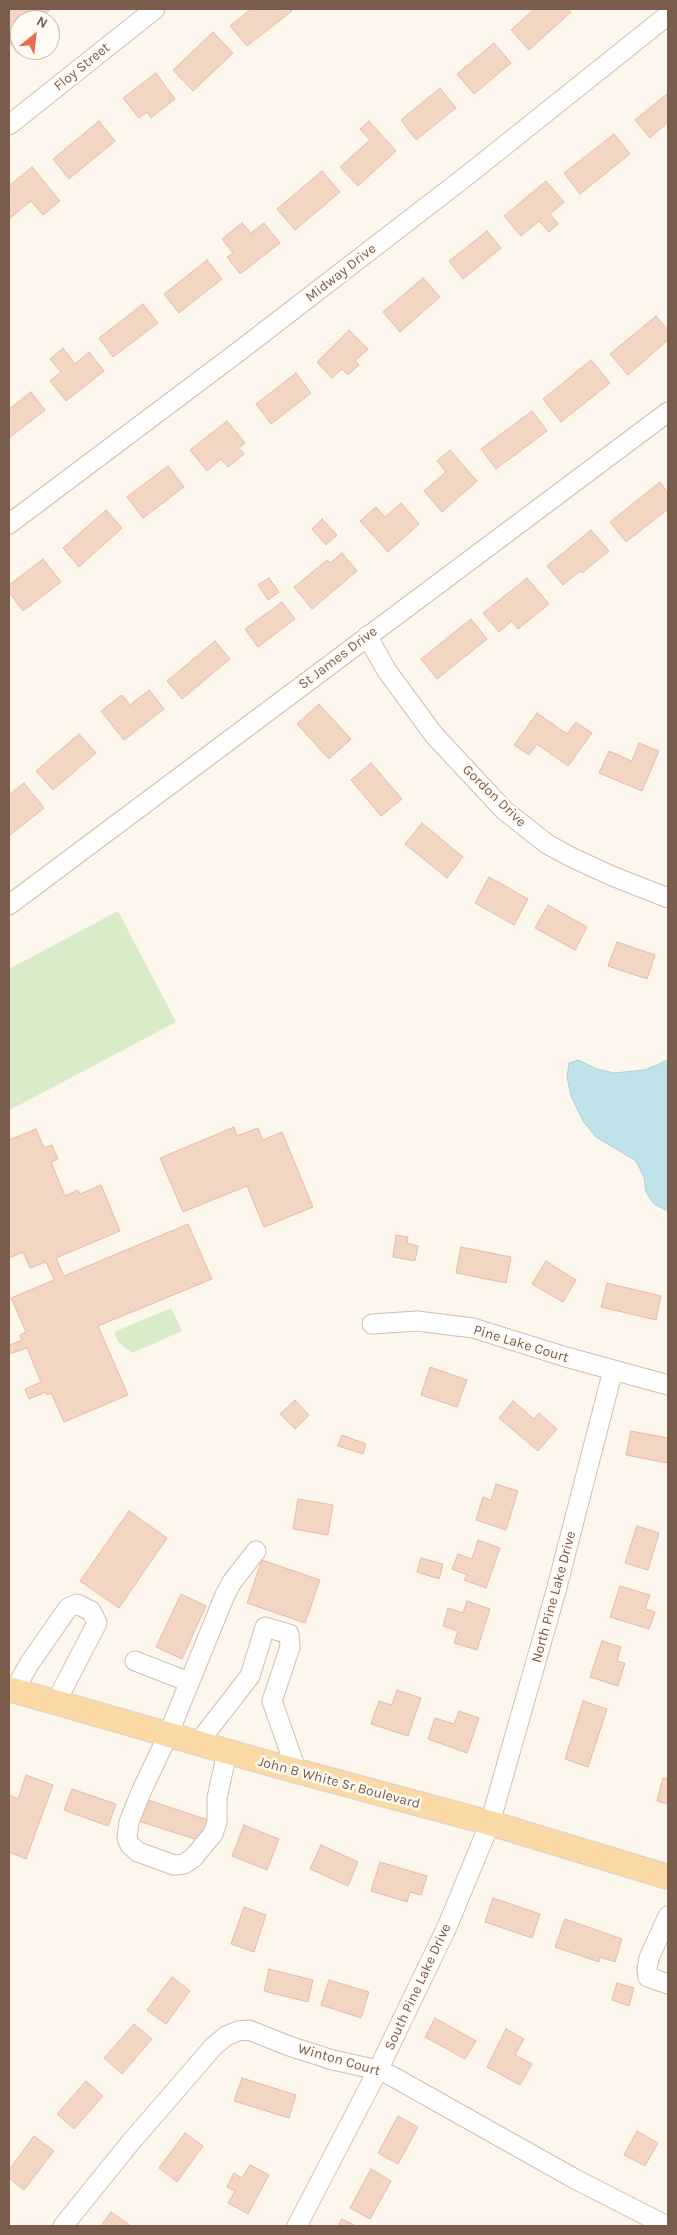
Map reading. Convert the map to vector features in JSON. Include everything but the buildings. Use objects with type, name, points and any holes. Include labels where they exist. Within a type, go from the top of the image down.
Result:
[{"type":"main road","name":"John B White Sr Boulevard","points":[[11,1690],[298,1772],[490,1823],[668,1877]]},
{"type":"street","name":"Floy Street","points":[[9,125],[155,9]]},
{"type":"street","name":"Midway Drive","points":[[9,524],[242,349],[469,174],[668,16]]},
{"type":"street","name":"St James Drive","points":[[9,905],[668,412]]},
{"type":"street","name":"Gordon Drive","points":[[368,636],[387,671],[415,712],[504,810],[548,844],[571,857],[612,876],[668,898]]},
{"type":"street","name":"Pine Lake Court","points":[[372,1324],[417,1321],[473,1328],[668,1385]]},
{"type":"street","name":"North Pine Lake Drive","points":[[490,1823],[556,1591],[613,1370]]},
{"type":"street","points":[[227,1752],[216,1798],[217,1822],[213,1834],[193,1858],[184,1864],[174,1865],[138,1852],[130,1845],[127,1838],[130,1822],[141,1792],[168,1735],[225,1595],[232,1582],[256,1551]]},
{"type":"street","points":[[11,1690],[68,1608],[78,1604],[91,1611],[97,1623],[56,1702]]},
{"type":"street","points":[[198,1743],[250,1676],[265,1627],[289,1634],[290,1646],[272,1701],[298,1772]]},
{"type":"street","points":[[135,1661],[189,1682]]},
{"type":"street","name":"South Pine Lake Drive","points":[[297,2226],[378,2070],[447,1927],[490,1823]]},
{"type":"street","points":[[668,1916],[647,1969],[648,1977],[668,1984]]},
{"type":"street","name":"Winton Court","points":[[64,2226],[130,2143],[214,2046],[226,2036],[238,2031],[249,2030],[333,2060],[378,2070],[575,2179],[667,2226]]},
{"type":"green space","points":[[118,911],[176,1022],[10,1110],[9,969]]},
{"type":"green space","points":[[171,1308],[182,1331],[132,1353],[118,1342],[114,1332]]},
{"type":"water","points":[[578,1060],[597,1069],[614,1073],[645,1070],[668,1060],[668,1211],[654,1204],[646,1192],[644,1177],[636,1161],[596,1137],[583,1121],[571,1096],[567,1077],[569,1063]]}]
